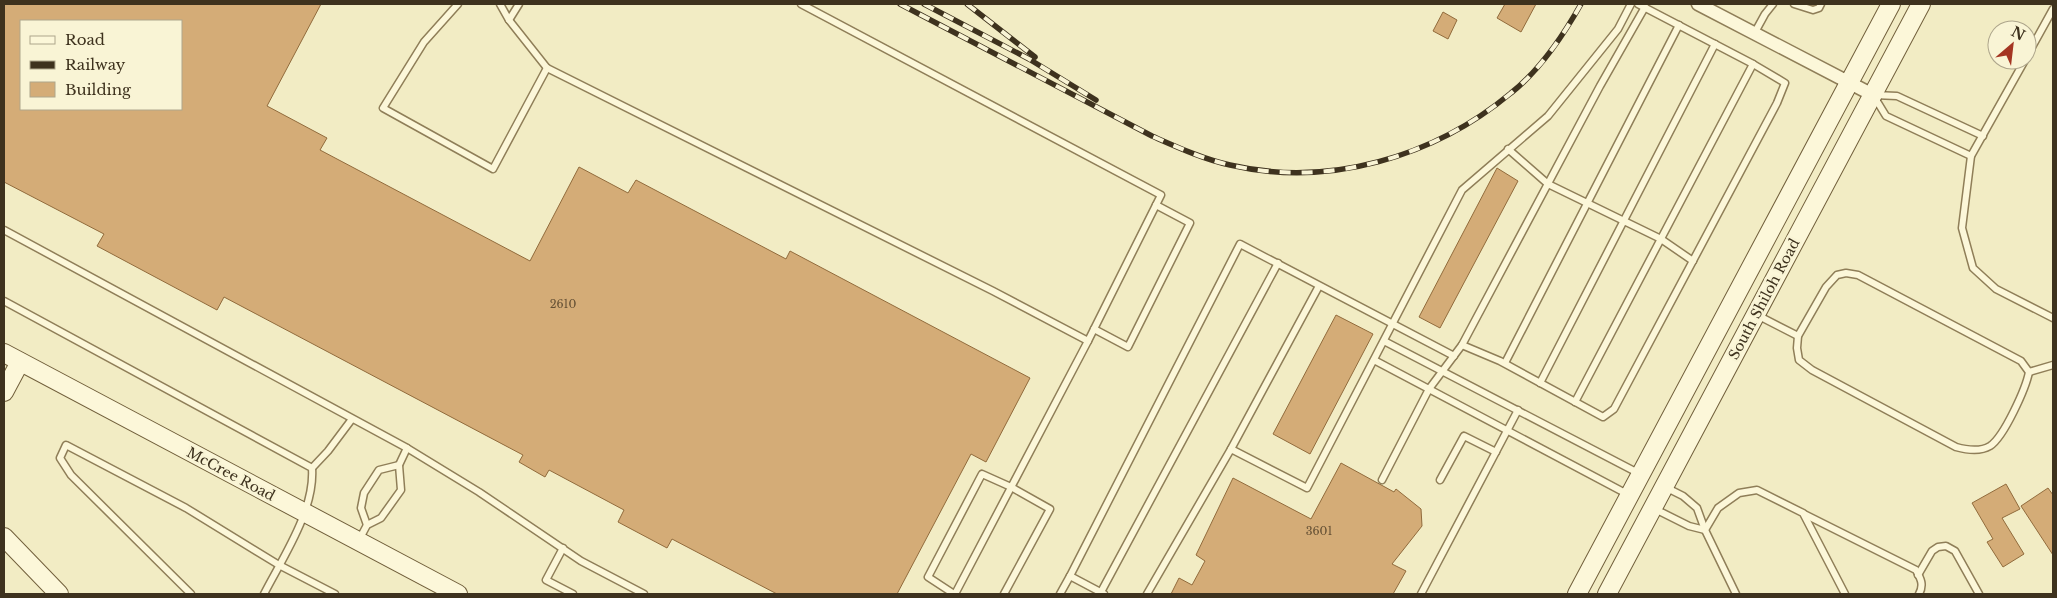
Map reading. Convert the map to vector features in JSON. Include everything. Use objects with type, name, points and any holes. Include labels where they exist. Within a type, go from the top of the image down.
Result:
[{"type":"main road","name":"South Shiloh Road","points":[[1578,594],[1891,4]]},
{"type":"main road","name":"South Shiloh Road","points":[[1607,594],[1921,4]]},
{"type":"main road","name":"McCree Road","points":[[4,353],[458,594]]},
{"type":"main road","points":[[4,392],[20,362]]},
{"type":"main road","points":[[1641,475],[1664,487]]},
{"type":"main road","points":[[1630,495],[1653,508]]},
{"type":"main road","points":[[4,538],[59,594]]},
{"type":"street","points":[[1698,4],[1872,95]]},
{"type":"lane","points":[[458,4],[424,42],[382,108],[493,169],[547,68]]},
{"type":"lane","points":[[500,4],[547,68],[993,292],[1088,342]]},
{"type":"lane","points":[[510,20],[519,4]]},
{"type":"lane","points":[[801,4],[1161,195],[1088,342],[1011,487],[955,594],[928,577],[982,474],[1011,487],[1050,509],[1004,594]]},
{"type":"lane","points":[[1230,449],[1306,488],[1462,190],[1548,116],[1618,29],[1631,4]]},
{"type":"lane","points":[[1754,34],[1764,14],[1773,4]]},
{"type":"lane","points":[[1794,4],[1813,10],[1819,8],[1821,4]]},
{"type":"lane","points":[[1382,480],[1430,389],[1462,345],[1641,5],[1785,83],[1777,103],[1614,409],[1602,418],[1504,364],[1462,345]]},
{"type":"lane","points":[[2037,38],[2053,9]]},
{"type":"lane","points":[[1504,364],[1679,25]]},
{"type":"lane","points":[[1540,383],[1715,44]]},
{"type":"lane","points":[[1575,402],[1753,64]]},
{"type":"lane","points":[[2019,70],[1971,156],[1962,228],[1973,268],[1996,289],[2053,318]]},
{"type":"lane","points":[[1872,95],[1897,96],[1983,136]]},
{"type":"lane","points":[[1872,95],[1886,116],[1971,156]]},
{"type":"lane","points":[[1508,149],[1548,184],[1661,239],[1693,261]]},
{"type":"lane","points":[[1094,329],[1128,347],[1190,223],[1156,205]]},
{"type":"lane","points":[[4,230],[407,448],[479,492],[581,561],[644,594]]},
{"type":"lane","points":[[1060,594],[1240,244],[1454,356]]},
{"type":"lane","points":[[1070,576],[1103,593],[1278,263]]},
{"type":"lane","points":[[1846,273],[1858,275],[2009,354],[2021,361],[2029,372],[2026,386],[1998,439],[1989,447],[1979,450],[1968,450],[1956,447],[1812,370],[1799,360],[1798,336],[1826,287],[1837,275],[1846,273]]},
{"type":"lane","points":[[1147,594],[1230,449],[1318,286]]},
{"type":"lane","points":[[4,301],[312,468]]},
{"type":"lane","points":[[1756,315],[1798,336]]},
{"type":"lane","points":[[1384,340],[1641,475]]},
{"type":"lane","points":[[1374,360],[1630,495]]},
{"type":"lane","points":[[2029,372],[2053,365]]},
{"type":"lane","points":[[1421,594],[1518,410]]},
{"type":"lane","points":[[264,594],[305,514],[313,481],[312,468],[328,451],[352,419]]},
{"type":"lane","points":[[1440,480],[1464,436],[1496,452]]},
{"type":"lane","points":[[191,594],[71,475],[60,458],[66,445],[186,508],[279,565],[335,594]]},
{"type":"lane","points":[[358,542],[367,524],[381,518],[401,490],[399,466],[407,448]]},
{"type":"lane","points":[[367,524],[361,508],[364,493],[379,470],[399,466]]},
{"type":"lane","points":[[1664,487],[1683,496],[1697,508],[1705,530],[1736,594]]},
{"type":"lane","points":[[1705,530],[1718,508],[1739,493],[1757,490],[1916,570],[1922,582],[1919,594]]},
{"type":"lane","points":[[1653,508],[1689,526],[1705,530]]},
{"type":"lane","points":[[1803,513],[1845,594]]},
{"type":"lane","points":[[1918,575],[1932,551],[1938,547],[1946,546],[1955,551],[1979,594]]},
{"type":"lane","points":[[563,548],[546,580],[573,594]]},
{"type":"building","points":[[4,4],[321,4],[267,106],[327,138],[320,150],[530,261],[579,167],[628,193],[636,180],[786,259],[790,251],[1030,378],[986,462],[971,454],[897,594],[777,594],[672,539],[667,548],[618,522],[624,510],[549,470],[545,477],[519,462],[523,455],[224,297],[217,310],[97,246],[104,234],[4,182]]},
{"type":"building","points":[[1505,4],[1536,4],[1521,32],[1497,18]]},
{"type":"building","points":[[1443,12],[1457,20],[1448,39],[1433,31]]},
{"type":"building","points":[[1497,168],[1518,181],[1440,328],[1419,317]]},
{"type":"building","points":[[1336,315],[1373,334],[1310,454],[1273,434]]},
{"type":"building","points":[[1341,463],[1394,492],[1396,489],[1421,509],[1422,526],[1392,564],[1406,571],[1393,594],[1171,594],[1179,578],[1192,585],[1205,561],[1196,555],[1233,478],[1311,519]]},
{"type":"building","points":[[2006,484],[2020,509],[2002,518],[2024,554],[2003,567],[1987,542],[1993,539],[1972,503]]},
{"type":"building","points":[[2048,488],[2053,495],[2053,555],[2021,506]]},
{"type":"railway","points":[[900,4],[1152,136],[1230,165],[1267,171],[1305,172],[1342,169],[1379,162],[1414,150],[1449,134],[1481,115],[1511,93],[1532,74],[1559,40],[1581,4]]},
{"type":"railway","points":[[924,4],[1029,59],[1096,100]]},
{"type":"railway","points":[[967,4],[1035,57]]}]
